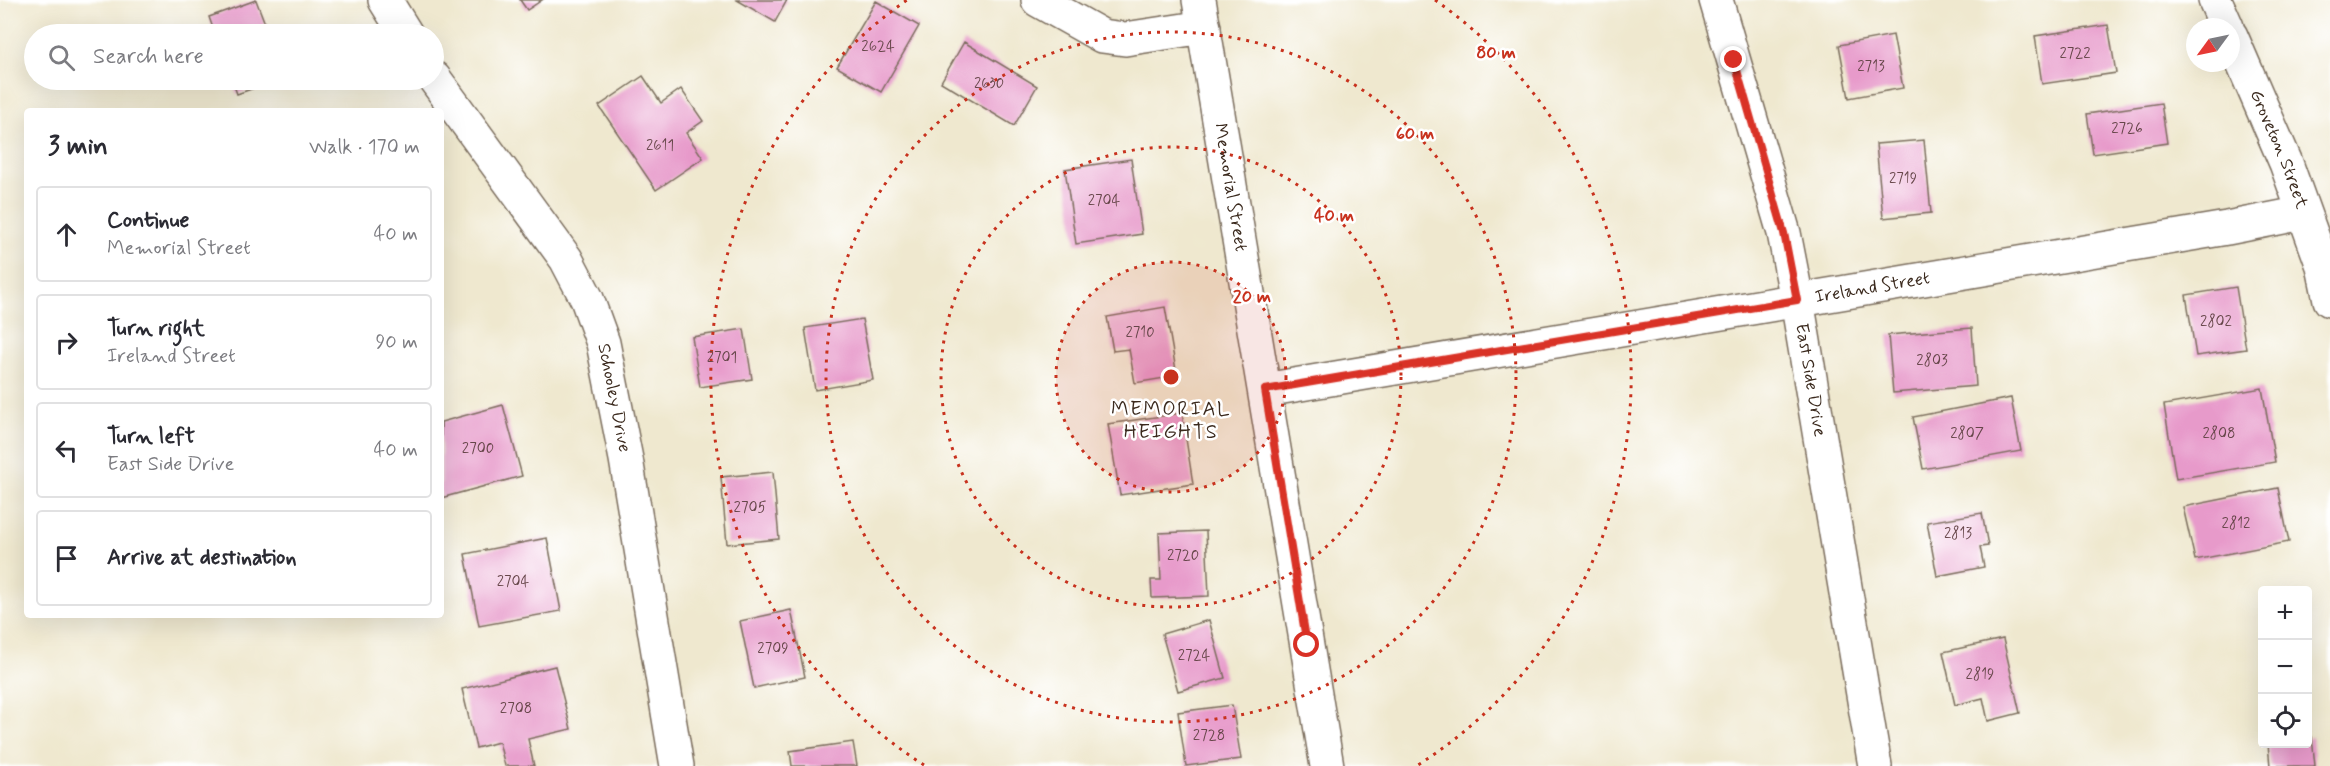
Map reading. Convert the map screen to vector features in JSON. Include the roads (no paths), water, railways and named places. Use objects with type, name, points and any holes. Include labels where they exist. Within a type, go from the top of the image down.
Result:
[{"type":"street","points":[[385,0],[400,24]]},
{"type":"street","points":[[1038,0],[1102,36],[1125,39],[1202,14]]},
{"type":"street","name":"East Side Drive","points":[[1716,0],[1784,233],[1875,766]]},
{"type":"street","points":[[2215,0],[2223,18]]},
{"type":"street","name":"Memorial Street","points":[[1202,14],[1328,766]]},
{"type":"street","name":"Groveton Street","points":[[2240,57],[2286,163],[2323,266],[2330,300]]},
{"type":"street","name":"Schooley Drive","points":[[443,90],[566,259],[587,298],[603,343],[626,459],[677,766]]},
{"type":"street","name":"Ireland Street","points":[[1265,390],[2227,228],[2303,213]]},
{"type":"district","name":"MEMORIAL HEIGHTS","points":[[1171,420]]}]
